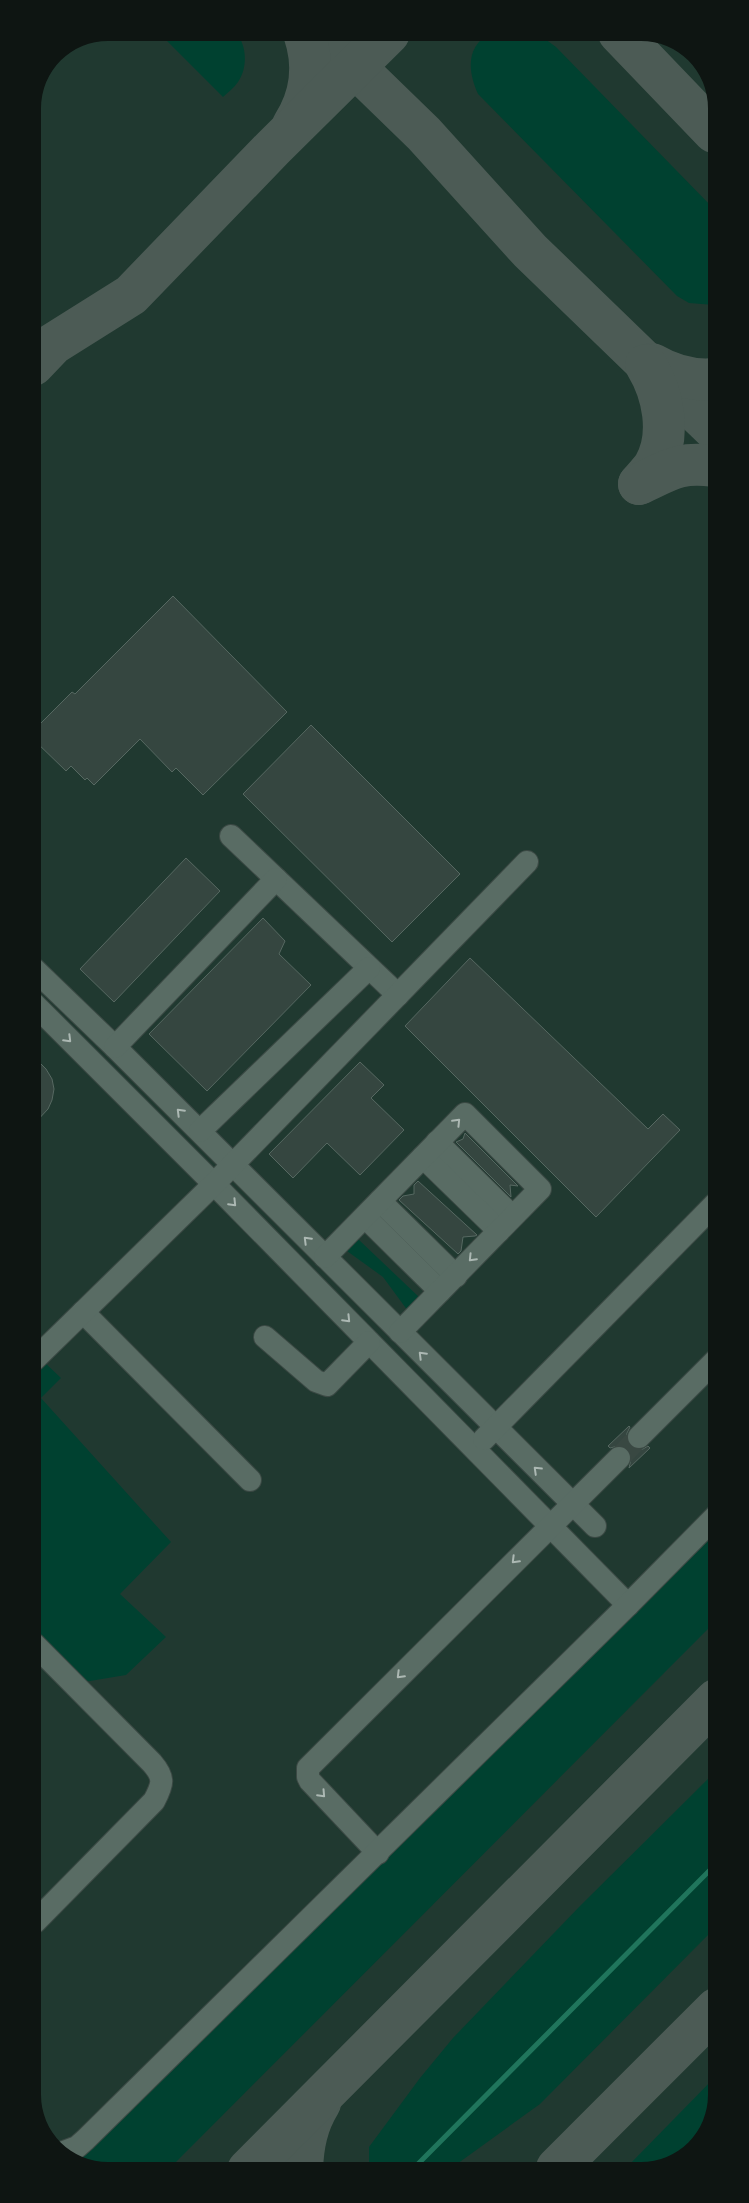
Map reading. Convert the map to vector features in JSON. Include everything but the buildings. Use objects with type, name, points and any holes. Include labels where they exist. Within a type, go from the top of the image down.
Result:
[{"type":"street","points":[[231,836],[398,995]]},
{"type":"street","points":[[41,1353],[214,1184],[527,862]]},
{"type":"street","points":[[116,1047],[276,879]]},
{"type":"street","points":[[200,1131],[369,968]]},
{"type":"street","points":[[41,976],[116,1047],[595,1526]]},
{"type":"street","points":[[41,1011],[214,1184],[628,1606]]},
{"type":"street","points":[[325,1257],[465,1114],[540,1189],[400,1332]]},
{"type":"street","points":[[430,1150],[506,1224]]},
{"type":"street","points":[[372,1209],[448,1283]]},
{"type":"street","points":[[474,1448],[708,1211]]},
{"type":"street","points":[[83,1312],[250,1480]]},
{"type":"street","points":[[265,1337],[316,1381],[327,1385],[369,1342]]},
{"type":"street","points":[[639,1437],[708,1368]]},
{"type":"street","points":[[378,1853],[310,1781],[308,1768],[619,1458]]},
{"type":"street","points":[[70,2149],[85,2140],[628,1606],[708,1524]]},
{"type":"street","points":[[41,1651],[152,1763],[160,1772],[162,1778],[154,1801],[41,1916]]},
{"type":"shaded area","points":[[108,41],[645,41],[671,48],[682,55],[697,71],[703,82],[708,108],[708,2095],[704,2117],[694,2136],[678,2151],[658,2159],[641,2162],[104,2162],[82,2157],[75,2153],[58,2139],[46,2121],[41,2095],[41,108],[46,82],[52,71],[71,52],[82,46]]},
{"type":"green space","points":[[167,41],[241,41],[245,64],[238,82],[223,97]]},
{"type":"green space","points":[[480,41],[548,41],[556,47],[708,203],[708,305],[689,303],[677,296],[478,94],[471,68],[473,52]]},
{"type":"green space","points":[[358,1239],[420,1298],[408,1311],[383,1277],[347,1251]]},
{"type":"green space","points":[[41,1361],[61,1378],[41,1398]]},
{"type":"green space","points":[[41,1398],[171,1542],[120,1594],[166,1637],[126,1675],[84,1682],[41,1638]]},
{"type":"green space","points":[[708,1539],[708,1629],[176,2162],[104,2162],[79,2156]]},
{"type":"green space","points":[[708,1779],[708,1935],[540,2104],[460,2162],[369,2162],[369,2147],[420,2078],[453,2038],[580,1906]]},
{"type":"green space","points":[[708,2084],[704,2117],[694,2136],[671,2155],[650,2161],[632,2162]]},
{"type":"waterway","points":[[420,2162],[708,1872]]},
{"type":"taxiway","points":[[293,125],[304,103],[309,80],[310,69],[306,41]]},
{"type":"taxiway","points":[[328,41],[424,134],[530,251],[708,423]]},
{"type":"taxiway","points":[[41,357],[53,344],[131,295],[273,148],[381,41]]},
{"type":"taxiway","points":[[627,41],[708,126]]},
{"type":"taxiway","points":[[652,364],[682,376],[708,379]]},
{"type":"taxiway","points":[[639,484],[654,466],[660,454],[664,428],[661,401],[646,365]]},
{"type":"taxiway","points":[[639,484],[675,468],[692,465],[708,466]]},
{"type":"taxiway","points":[[256,2162],[708,1708]]},
{"type":"taxiway","points":[[563,2162],[708,2017]]},
{"type":"taxiway","points":[[302,2162],[306,2135],[320,2103]]},
{"type":"tunnel","points":[[619,1458],[639,1437]]}]
